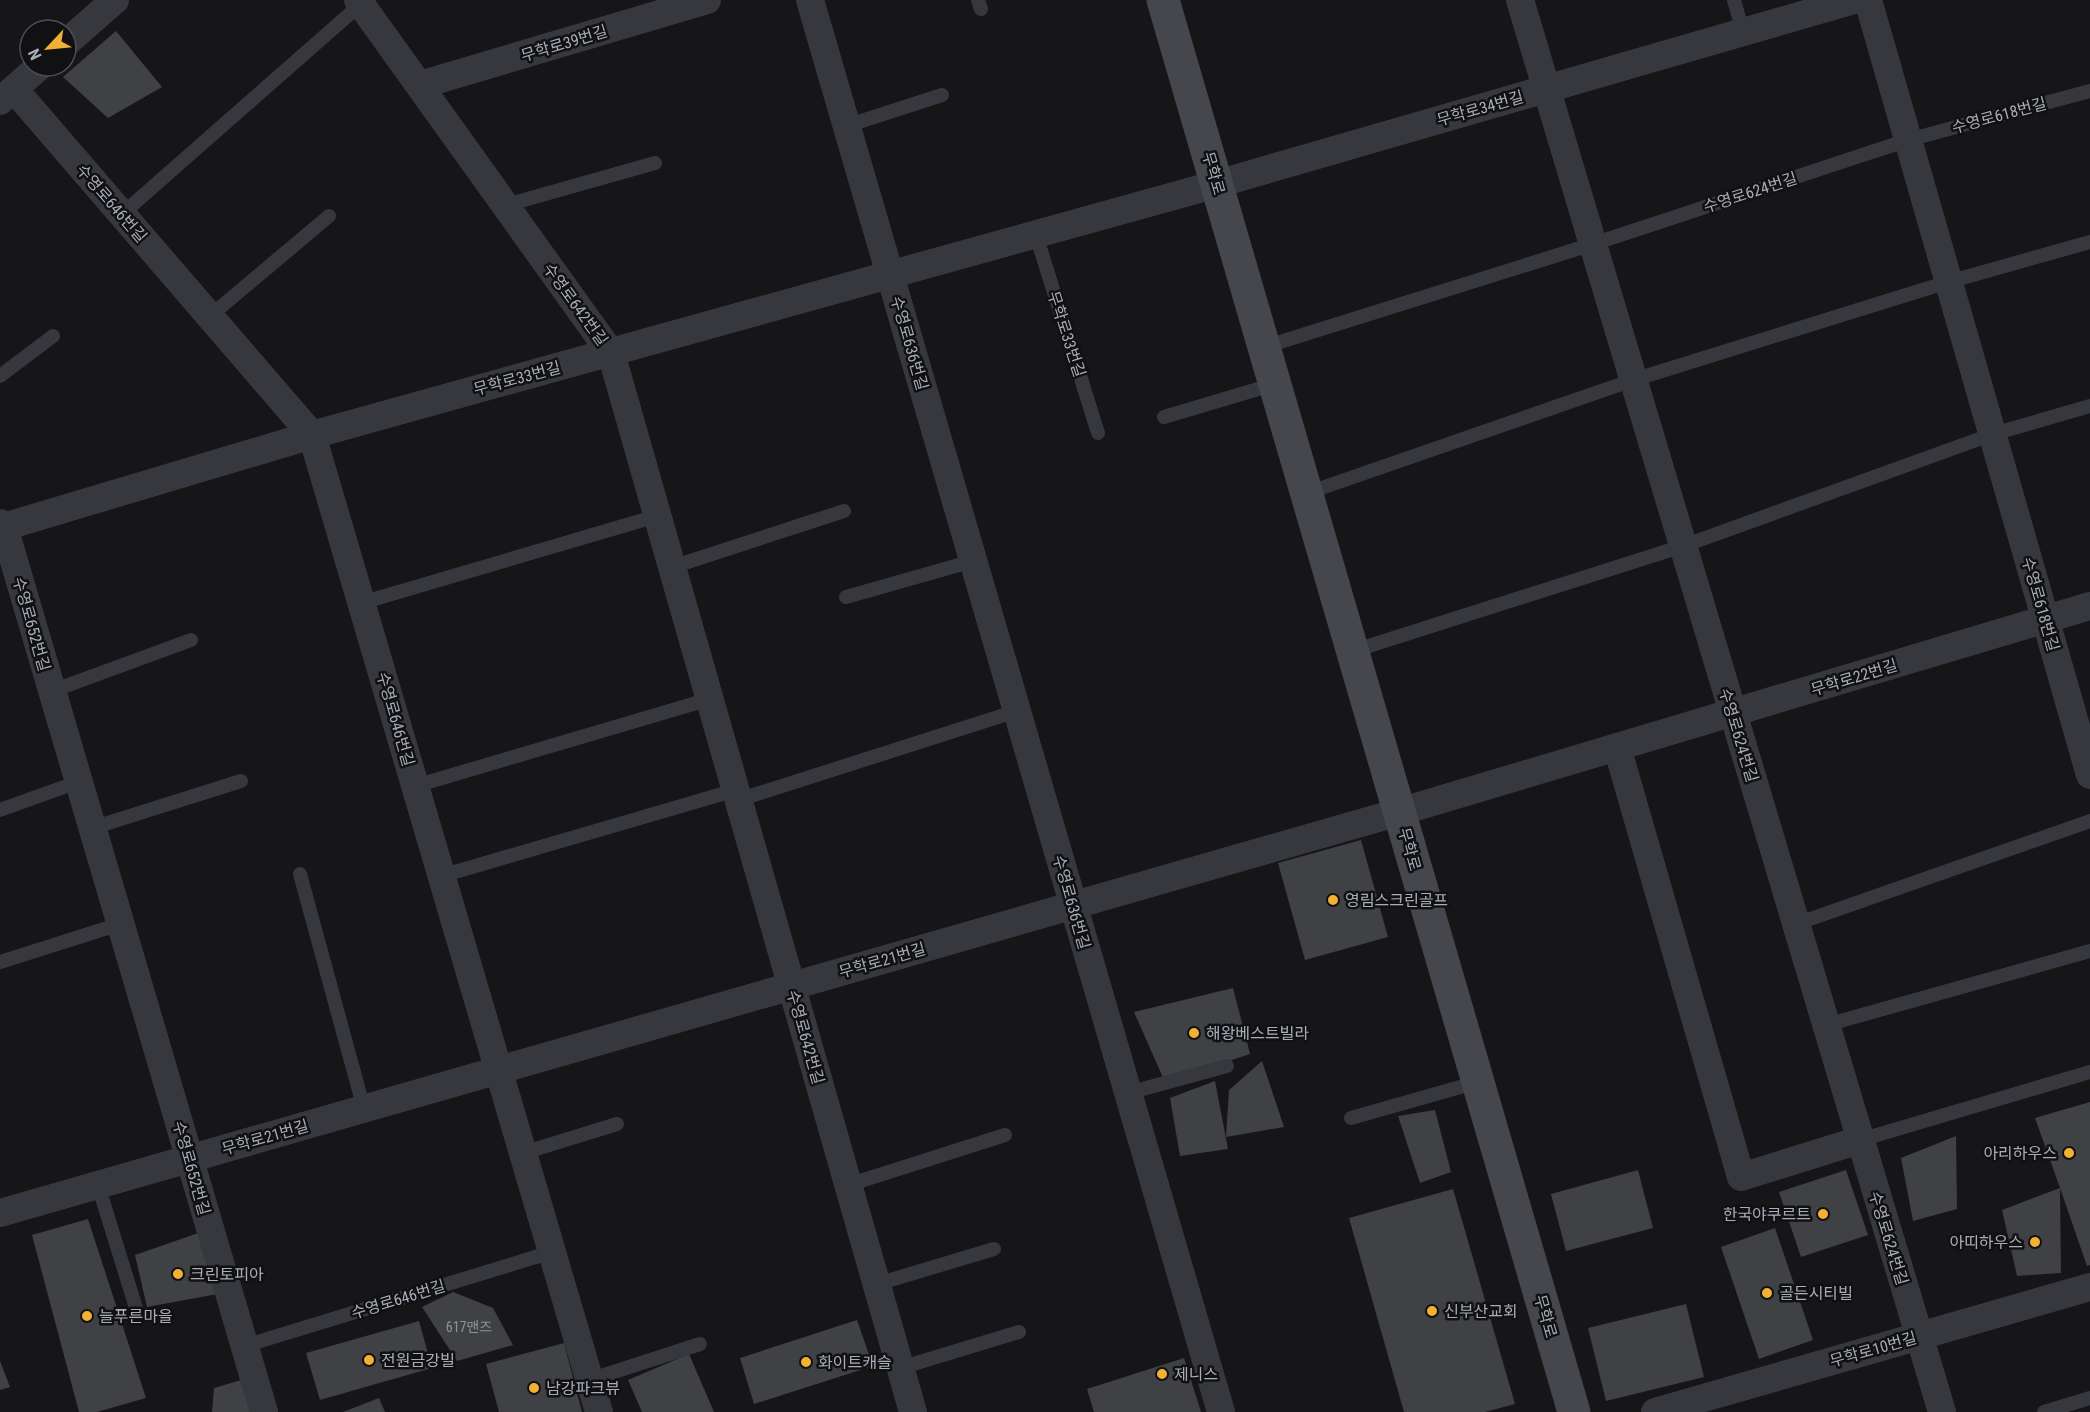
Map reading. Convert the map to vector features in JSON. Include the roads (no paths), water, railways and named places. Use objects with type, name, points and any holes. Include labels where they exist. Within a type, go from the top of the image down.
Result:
[{"type":"street","points":[[78,32],[115,0]]},
{"type":"street","name":"무학로39번길","points":[[420,85],[707,0]]},
{"type":"street","name":"수영로636번길","points":[[810,0],[1221,1412]]},
{"type":"street","name":"무학로","points":[[1163,0],[1574,1412]]},
{"type":"street","name":"수영로624번길","points":[[1520,0],[1942,1412]]},
{"type":"street","name":"무학로34번길","points":[[1217,184],[1854,0]]},
{"type":"street","name":"수영로618번길","points":[[1868,0],[2090,775]]},
{"type":"street","name":"수영로642번길","points":[[360,2],[611,353],[913,1412]]},
{"type":"street","points":[[7,95],[26,78]]},
{"type":"street","name":"수영로646번길","points":[[7,95],[122,214],[312,435],[598,1412]]},
{"type":"street","name":"무학로33번길","points":[[1,526],[312,435],[1217,184]]},
{"type":"street","name":"수영로652번길","points":[[1,526],[52,691],[264,1412]]},
{"type":"street","name":"무학로22번길","points":[[1400,812],[2090,606]]},
{"type":"street","points":[[1617,747],[1742,1177],[1860,1140]]},
{"type":"street","name":"무학로21번길","points":[[0,1213],[1400,812]]},
{"type":"street","name":"무학로10번길","points":[[1655,1412],[2090,1287]]},
{"type":"lane","points":[[1734,0],[1743,32]]},
{"type":"lane","name":"수영로642번길","points":[[122,214],[360,2]]},
{"type":"lane","name":"수영로618번길","points":[[1908,140],[2090,91]]},
{"type":"lane","points":[[846,126],[942,95]]},
{"type":"lane","name":"수영로624번길","points":[[1593,244],[1908,140]]},
{"type":"lane","points":[[506,205],[654,163]]},
{"type":"lane","points":[[210,316],[329,216]]},
{"type":"lane","name":"무학로33번길","points":[[1036,235],[1098,433]]},
{"type":"lane","points":[[1307,493],[1633,380],[1948,282],[2090,242]]},
{"type":"lane","points":[[1264,347],[1593,244]]},
{"type":"lane","points":[[0,376],[53,336]]},
{"type":"lane","points":[[1164,417],[1275,384]]},
{"type":"lane","points":[[1353,651],[1683,546],[1993,434],[2090,406]]},
{"type":"lane","points":[[672,567],[844,511]]},
{"type":"lane","points":[[361,603],[657,516]]},
{"type":"lane","points":[[846,597],[973,561]]},
{"type":"lane","name":"수영로652번길","points":[[52,691],[191,640]]},
{"type":"lane","points":[[415,786],[710,699]]},
{"type":"lane","points":[[441,876],[737,795],[1017,711]]},
{"type":"lane","points":[[92,828],[241,781]]},
{"type":"lane","points":[[0,810],[78,782]]},
{"type":"lane","points":[[1796,924],[2090,821]]},
{"type":"lane","points":[[300,874],[364,1109]]},
{"type":"lane","points":[[0,962],[120,924]]},
{"type":"lane","points":[[1826,1025],[2090,951]]},
{"type":"lane","points":[[1128,1093],[1227,1066]]},
{"type":"lane","points":[[1860,1140],[2090,1072]]},
{"type":"lane","points":[[1350,1118],[1478,1082]]},
{"type":"lane","points":[[523,1153],[617,1124]]},
{"type":"lane","points":[[848,1185],[1005,1135]]},
{"type":"lane","points":[[98,1185],[136,1308]]},
{"type":"lane","points":[[877,1284],[994,1249]]},
{"type":"lane","name":"수영로646번길","points":[[244,1346],[552,1252]]},
{"type":"lane","points":[[900,1368],[1019,1332]]},
{"type":"lane","points":[[589,1380],[700,1344]]},
{"type":"lane","points":[[2044,1412],[2090,1398]]},
{"type":"place","name":"영림스크린골프","points":[[1333,900]]},
{"type":"place","name":"해왕베스트빌라","points":[[1194,1033]]},
{"type":"place","name":"아리하우스","points":[[2069,1153]]},
{"type":"place","name":"한국야쿠르트","points":[[1823,1214]]},
{"type":"place","name":"아띠하우스","points":[[2035,1242]]},
{"type":"place","name":"크린토피아","points":[[178,1274]]},
{"type":"place","name":"골든시티빌","points":[[1767,1293]]},
{"type":"place","name":"신부산교회","points":[[1432,1311]]},
{"type":"place","name":"늘푸른마을","points":[[87,1316]]},
{"type":"place","name":"전원금강빌","points":[[369,1360]]},
{"type":"place","name":"화이트캐슬","points":[[806,1362]]},
{"type":"place","name":"제니스","points":[[1162,1374]]},
{"type":"place","name":"남강파크뷰","points":[[534,1388]]}]
